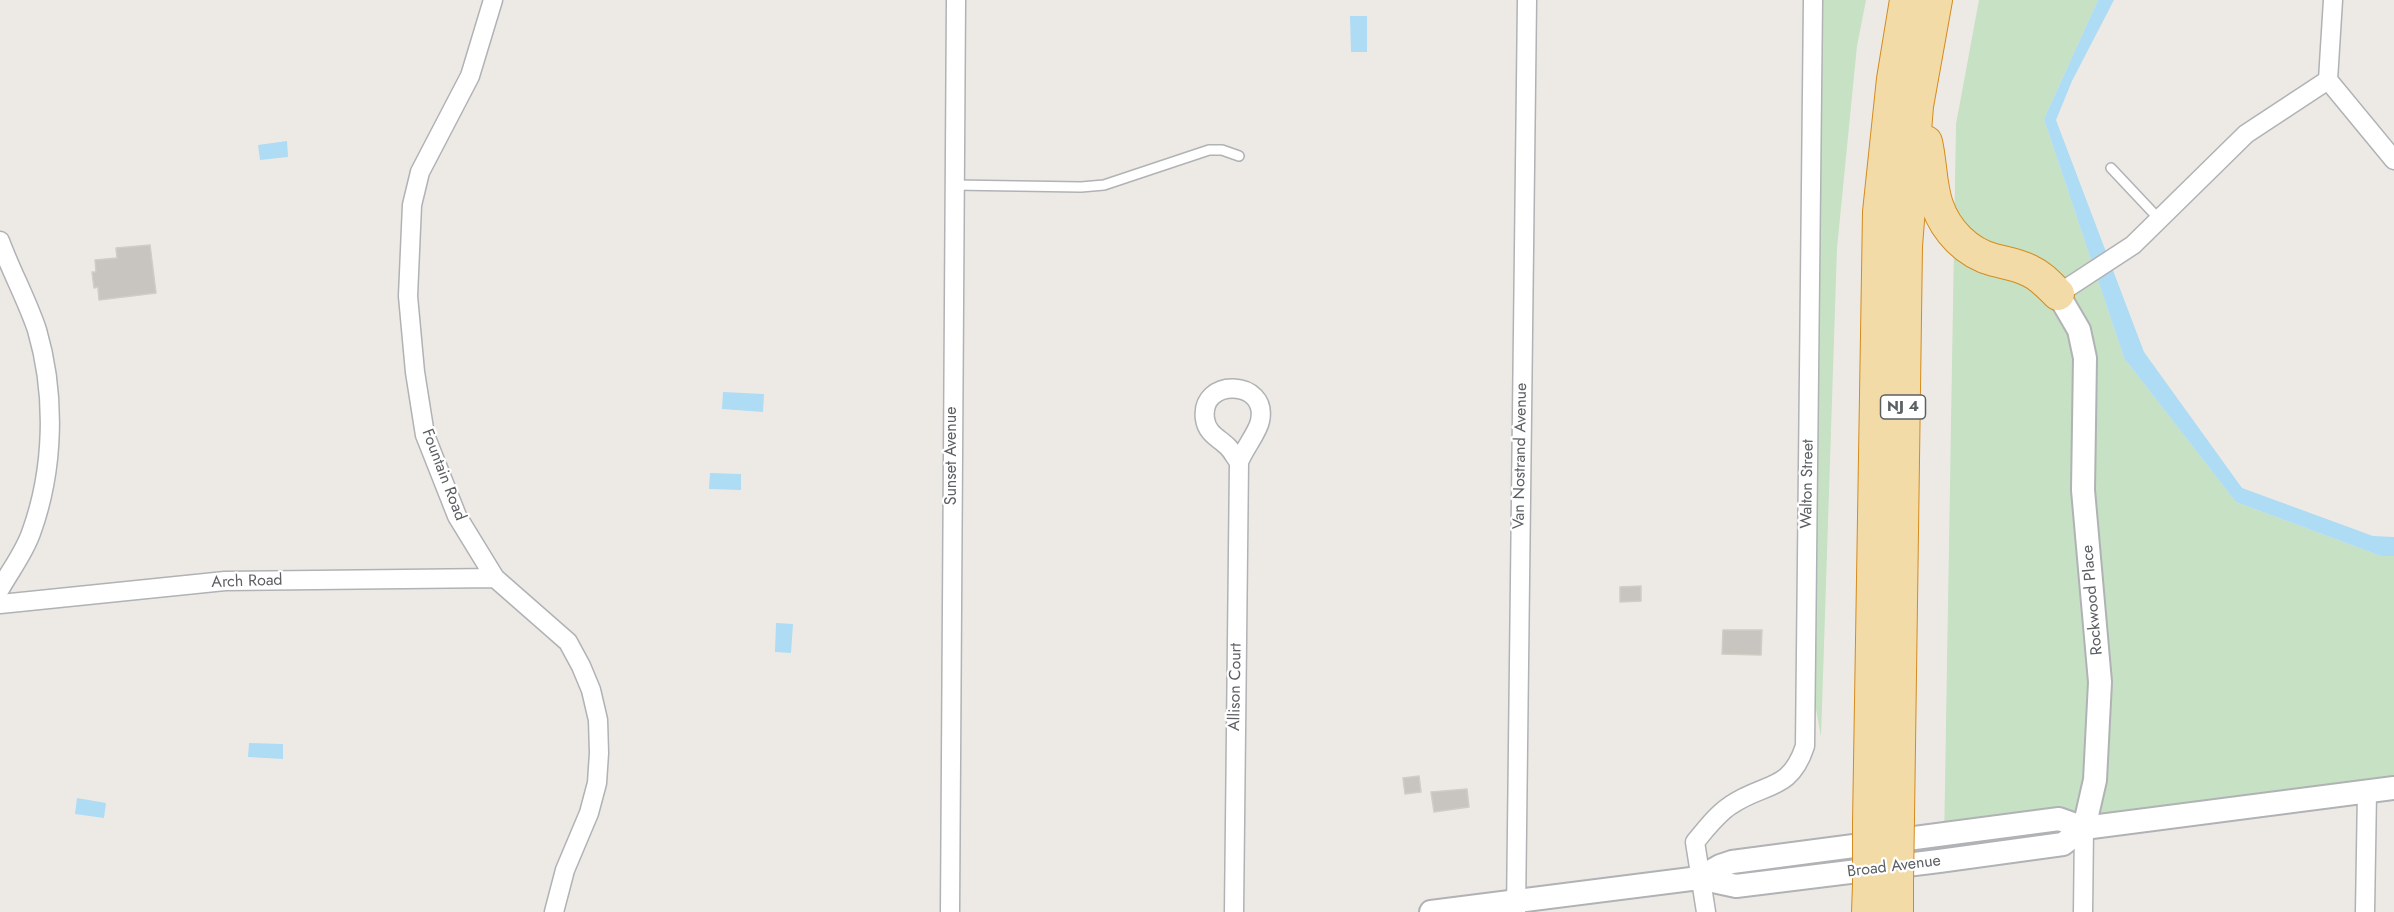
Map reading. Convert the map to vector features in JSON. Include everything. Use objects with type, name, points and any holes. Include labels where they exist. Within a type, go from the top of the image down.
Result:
[{"type":"highway","name":"NJ 4","points":[[1883,898],[1878,246],[1884,146],[1906,0]]},
{"type":"highway","name":"NJ 4","points":[[1883,820],[1909,190],[1917,106],[1936,0]]},
{"type":"highway","points":[[1917,106],[1930,159],[1934,194],[1944,220],[1952,232],[1970,249],[1992,260],[2029,270],[2046,282],[2067,288]]},
{"type":"street","name":"Fountain Road","points":[[493,0],[470,76],[420,172],[412,205],[408,296],[415,372],[425,435],[457,516],[495,578],[568,642],[587,682],[598,720],[597,783],[589,813],[565,870],[554,912]]},
{"type":"street","name":"Sunset Avenue","points":[[950,912],[956,0]]},
{"type":"street","name":"Van Nostrand Avenue","points":[[1516,907],[1527,0]]},
{"type":"street","name":"Walton Street","points":[[1706,912],[1695,842],[1730,805],[1788,777],[1798,763],[1805,746],[1813,0]]},
{"type":"street","points":[[2333,0],[2328,80],[2394,160]]},
{"type":"street","points":[[2067,288],[2133,245],[2246,134],[2328,80]]},
{"type":"street","points":[[0,241],[37,331],[50,412],[49,451],[43,488],[31,535],[0,589]]},
{"type":"street","name":"Rockwood Place","points":[[2067,288],[2085,358],[2083,490],[2100,682],[2095,780],[2084,828],[2083,912]]},
{"type":"street","name":"Allison Court","points":[[1234,912],[1239,462]]},
{"type":"street","name":"Arch Road","points":[[0,604],[225,581],[495,578]]},
{"type":"street","name":"Broad Avenue","points":[[1431,912],[1516,907],[1700,878],[1736,886],[1939,861],[2062,844],[2084,828],[2394,788]]},
{"type":"street","points":[[2365,912],[2367,792]]},
{"type":"lane","points":[[954,185],[1081,187],[1104,185],[1209,150],[1222,150],[1239,156]]},
{"type":"lane","points":[[2111,168],[2159,219]]},
{"type":"green space","points":[[1815,0],[1866,0],[1857,46],[1837,248],[1821,737],[1807,658]]},
{"type":"green space","points":[[1979,0],[2098,0],[2044,119],[2124,358],[2236,502],[2381,556],[2394,556],[2394,785],[1944,843],[1956,124]]},
{"type":"water","points":[[2098,0],[2114,0],[2072,81],[2056,120],[2144,352],[2242,488],[2373,536],[2394,537],[2394,556],[2381,556],[2236,502],[2124,358],[2044,119]]},
{"type":"water","points":[[1350,16],[1367,16],[1367,52],[1351,52]]},
{"type":"water","points":[[287,141],[288,157],[260,160],[258,145]]},
{"type":"water","points":[[723,392],[764,394],[763,412],[722,409]]},
{"type":"water","points":[[710,473],[741,474],[741,490],[709,489]]},
{"type":"water","points":[[776,623],[793,624],[791,653],[775,652]]},
{"type":"water","points":[[249,743],[283,744],[283,759],[248,757]]},
{"type":"water","points":[[77,798],[106,803],[104,818],[75,814]]},
{"type":"building","points":[[150,245],[156,293],[99,300],[98,287],[94,288],[92,272],[96,272],[95,260],[117,258],[116,248]]},
{"type":"building","points":[[1641,586],[1641,601],[1620,602],[1620,587]]},
{"type":"building","points":[[1723,630],[1762,630],[1761,655],[1722,654]]},
{"type":"building","points":[[1419,776],[1421,792],[1405,794],[1403,778]]},
{"type":"building","points":[[1467,789],[1469,807],[1434,812],[1431,792]]}]
